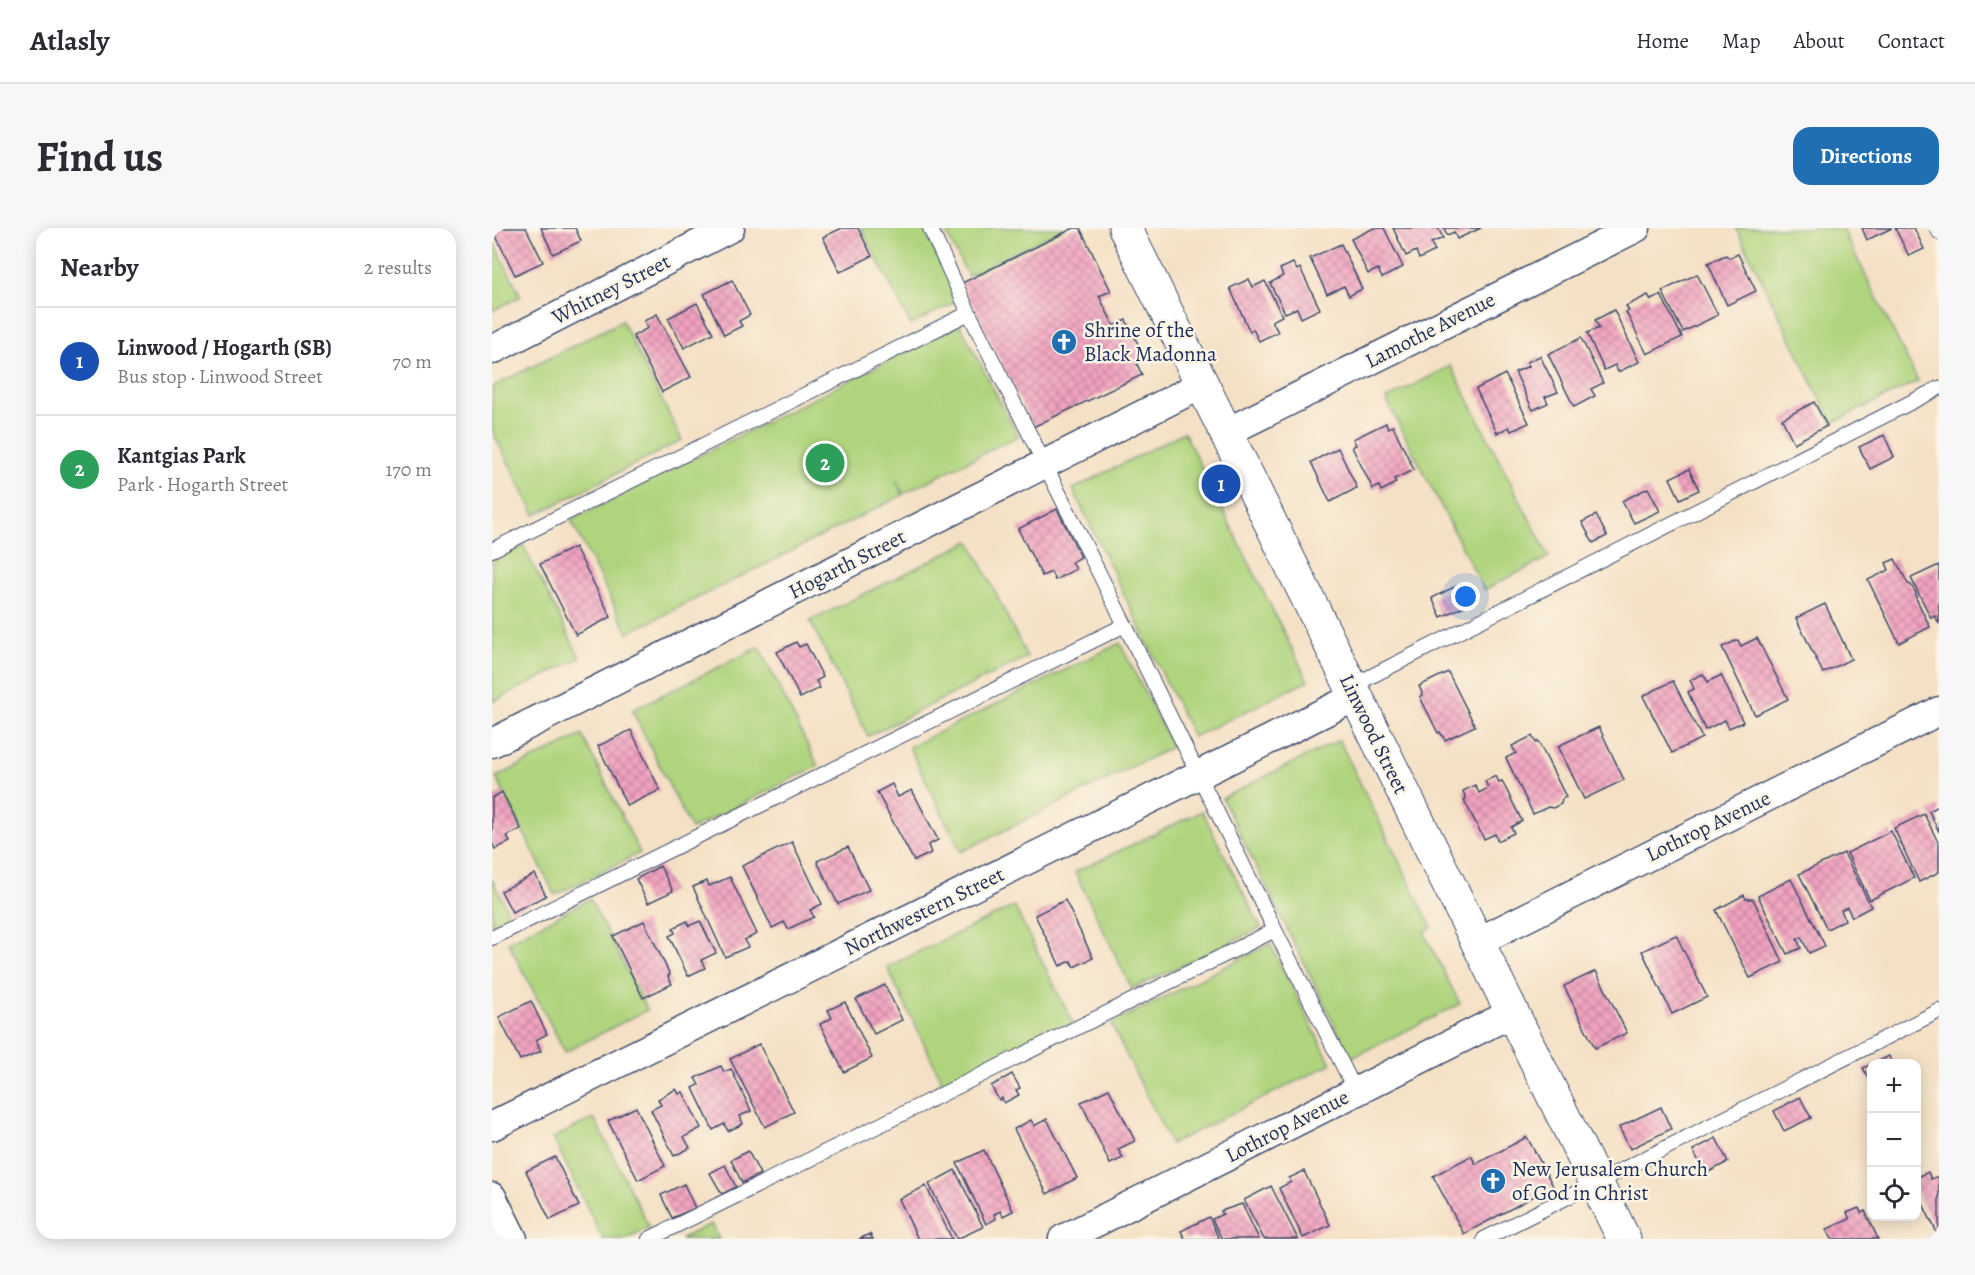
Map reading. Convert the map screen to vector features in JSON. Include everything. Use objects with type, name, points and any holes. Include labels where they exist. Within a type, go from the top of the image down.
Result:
[{"type":"street","name":"Whitney Street","points":[[492,350],[730,228]]},
{"type":"street","name":"Linwood Street","points":[[1125,228],[1624,1239]]},
{"type":"street","name":"Lamothe Avenue","points":[[1225,433],[1636,228]]},
{"type":"street","name":"Hogarth Street","points":[[492,743],[1201,385]]},
{"type":"street","name":"Northwestern Street","points":[[492,1126],[1199,774],[1353,692]]},
{"type":"street","name":"Lothrop Avenue","points":[[1477,942],[1939,711]]},
{"type":"street","name":"Lothrop Avenue","points":[[1063,1239],[1512,1013]]},
{"type":"street","points":[[492,1197],[513,1239]]},
{"type":"lane","points":[[930,228],[969,312],[1356,1092]]},
{"type":"lane","points":[[492,550],[969,312]]},
{"type":"lane","points":[[1353,692],[1939,388]]},
{"type":"lane","points":[[492,938],[1125,625]]},
{"type":"lane","points":[[649,1239],[1275,930]]},
{"type":"lane","points":[[1484,1239],[1939,1011]]},
{"type":"green space","points":[[861,228],[923,228],[959,300],[911,325]]},
{"type":"green space","points":[[944,228],[1065,228],[968,276]]},
{"type":"green space","points":[[1736,228],[1842,228],[1918,381],[1832,423]]},
{"type":"green space","points":[[492,239],[521,296],[492,311]]},
{"type":"green space","points":[[622,321],[682,440],[535,515],[492,430],[492,387]]},
{"type":"green space","points":[[960,325],[1018,436],[903,494],[896,480],[903,495],[628,633],[571,520]]},
{"type":"green space","points":[[1451,366],[1549,557],[1484,590],[1386,399]]},
{"type":"green space","points":[[1184,432],[1308,681],[1193,737],[1073,489]]},
{"type":"green space","points":[[970,541],[1027,657],[868,736],[810,621]]},
{"type":"green space","points":[[523,545],[580,658],[492,702],[492,561]]},
{"type":"green space","points":[[1120,643],[1172,747],[961,852],[909,747]]},
{"type":"green space","points":[[759,647],[818,766],[691,829],[632,710]]},
{"type":"green space","points":[[582,735],[640,853],[555,895],[496,777]]},
{"type":"green space","points":[[1339,740],[1432,928],[1424,933],[1460,1004],[1351,1058],[1222,798]]},
{"type":"green space","points":[[1202,811],[1261,928],[1132,989],[1075,872]]},
{"type":"green space","points":[[492,879],[510,916],[492,925]]},
{"type":"green space","points":[[590,899],[647,1010],[565,1052],[508,942]]},
{"type":"green space","points":[[1014,906],[1073,1023],[944,1085],[887,967]]},
{"type":"green space","points":[[1270,944],[1331,1064],[1171,1144],[1111,1024]]},
{"type":"green space","points":[[594,1118],[649,1227],[626,1239],[603,1239],[553,1138]]},
{"type":"green space","points":[[711,1224],[719,1239],[680,1239]]},
{"type":"building","points":[[492,228],[526,228],[543,262],[515,275]]},
{"type":"building","points":[[541,228],[575,228],[581,241],[553,254]]},
{"type":"building","points":[[842,228],[858,228],[872,256],[840,272],[823,237]]},
{"type":"building","name":"Shrine of the Black Madonna","points":[[1074,228],[1080,228],[1111,291],[1099,296],[1114,326],[1126,320],[1145,358],[1136,362],[1142,375],[1033,427],[962,283]]},
{"type":"building","points":[[1374,228],[1384,228],[1403,267],[1382,278],[1378,269],[1368,274],[1351,239]]},
{"type":"building","points":[[1393,228],[1438,228],[1443,238],[1431,243],[1435,251],[1419,259],[1416,251],[1406,256]]},
{"type":"building","points":[[1444,228],[1481,228],[1457,239],[1454,232],[1447,235]]},
{"type":"building","points":[[1862,228],[1892,228],[1867,240]]},
{"type":"building","points":[[1895,228],[1914,228],[1924,249],[1909,256]]},
{"type":"building","points":[[1341,244],[1362,289],[1349,296],[1344,286],[1327,294],[1310,258]]},
{"type":"building","points":[[1738,254],[1756,291],[1727,305],[1708,263],[1726,255],[1729,258]]},
{"type":"building","points":[[1293,263],[1297,270],[1300,268],[1320,309],[1301,318],[1297,308],[1285,313],[1270,283],[1283,276],[1280,269]]},
{"type":"building","points":[[1697,274],[1718,315],[1683,332],[1662,291]]},
{"type":"building","points":[[1249,279],[1253,287],[1265,281],[1282,316],[1272,321],[1278,332],[1259,341],[1253,329],[1250,332],[1230,288]]},
{"type":"building","points":[[732,280],[750,315],[739,321],[742,326],[724,335],[704,294]]},
{"type":"building","points":[[1648,295],[1651,300],[1661,295],[1682,337],[1647,354],[1626,312],[1629,311],[1626,306]]},
{"type":"building","points":[[697,303],[713,333],[684,348],[668,318]]},
{"type":"building","points":[[1614,310],[1639,362],[1618,372],[1615,365],[1604,370],[1587,333],[1599,328],[1595,320]]},
{"type":"building","points":[[657,314],[691,377],[662,392],[633,336],[648,328],[644,321]]},
{"type":"building","points":[[1581,338],[1603,383],[1591,389],[1595,396],[1574,407],[1548,354]]},
{"type":"building","points":[[1540,356],[1558,392],[1545,397],[1548,403],[1533,410],[1515,372],[1529,366],[1527,362]]},
{"type":"building","points":[[1505,374],[1529,423],[1511,431],[1509,427],[1497,433],[1476,389]]},
{"type":"building","points":[[1814,402],[1827,426],[1794,443],[1782,419]]},
{"type":"building","points":[[1386,423],[1388,428],[1393,426],[1414,470],[1394,479],[1396,483],[1381,491],[1379,486],[1373,489],[1352,447],[1356,445],[1353,439]]},
{"type":"building","points":[[1884,435],[1894,457],[1870,469],[1859,447]]},
{"type":"building","points":[[1338,448],[1357,488],[1330,502],[1311,462]]},
{"type":"building","points":[[1689,469],[1699,490],[1680,499],[1670,478]]},
{"type":"building","points":[[1648,488],[1660,511],[1634,523],[1622,501]]},
{"type":"building","points":[[1057,509],[1081,557],[1072,562],[1076,569],[1055,580],[1051,572],[1042,576],[1018,529]]},
{"type":"building","points":[[1596,515],[1607,536],[1593,543],[1582,522]]},
{"type":"building","points":[[575,547],[611,617],[576,635],[540,564]]},
{"type":"building","points":[[1895,559],[1908,584],[1916,593],[1916,598],[1930,627],[1899,643],[1868,580],[1889,570],[1886,563]]},
{"type":"building","points":[[1939,565],[1939,624],[1935,616],[1931,618],[1911,578]]},
{"type":"building","points":[[1460,584],[1469,604],[1441,617],[1432,598]]},
{"type":"building","points":[[1825,604],[1851,659],[1823,673],[1796,618]]},
{"type":"building","points":[[1757,638],[1788,699],[1755,715],[1722,647],[1738,640],[1741,646]]},
{"type":"building","points":[[796,642],[799,647],[806,644],[823,677],[816,681],[820,688],[800,698],[777,652]]},
{"type":"building","points":[[1448,672],[1475,726],[1445,740],[1440,732],[1438,733],[1420,697],[1423,695],[1419,686]]},
{"type":"building","points":[[1703,674],[1708,682],[1721,675],[1743,722],[1729,728],[1725,720],[1705,730],[1688,692],[1694,689],[1690,680]]},
{"type":"building","points":[[1673,681],[1702,738],[1672,753],[1643,696]]},
{"type":"building","points":[[1599,727],[1624,780],[1584,799],[1558,746]]},
{"type":"building","points":[[631,730],[660,790],[627,806],[598,746]]},
{"type":"building","points":[[1532,736],[1536,743],[1538,741],[1566,797],[1562,799],[1561,804],[1533,814],[1506,758],[1516,753],[1512,746]]},
{"type":"building","points":[[1496,776],[1499,782],[1502,781],[1522,821],[1511,827],[1514,833],[1498,841],[1495,834],[1484,839],[1464,800],[1466,799],[1463,791],[1475,785],[1479,793],[1488,788],[1485,781]]},
{"type":"building","points":[[892,784],[898,797],[912,790],[938,840],[928,845],[931,853],[914,861],[877,792]]},
{"type":"building","points":[[502,792],[521,829],[507,836],[510,842],[495,849],[492,843],[492,798]]},
{"type":"building","points":[[1939,806],[1939,832],[1929,811]]},
{"type":"building","points":[[1924,814],[1939,844],[1939,872],[1919,882],[1894,828]]},
{"type":"building","points":[[1891,831],[1914,878],[1870,900],[1847,853]]},
{"type":"building","points":[[792,842],[822,904],[810,910],[814,917],[788,929],[784,922],[772,928],[742,866]]},
{"type":"building","points":[[848,847],[869,890],[838,904],[817,861]]},
{"type":"building","points":[[1844,853],[1871,907],[1852,917],[1847,907],[1841,910],[1845,920],[1827,929],[1799,874]]},
{"type":"building","points":[[660,866],[673,891],[648,903],[636,879]]},
{"type":"building","points":[[535,874],[546,896],[512,912],[501,891]]},
{"type":"building","points":[[730,877],[757,934],[744,940],[748,947],[725,957],[693,887],[707,881],[709,886]]},
{"type":"building","points":[[1791,879],[1825,946],[1809,953],[1801,937],[1797,939],[1801,948],[1787,954],[1758,896]]},
{"type":"building","points":[[1744,895],[1746,899],[1753,899],[1783,962],[1750,978],[1716,910]]},
{"type":"building","points":[[1065,900],[1093,958],[1074,967],[1071,961],[1060,966],[1035,915]]},
{"type":"building","points":[[644,921],[670,975],[668,976],[672,984],[643,998],[613,936]]},
{"type":"building","points":[[687,921],[689,926],[700,921],[716,953],[701,960],[705,968],[688,976],[669,936],[675,933],[673,928]]},
{"type":"building","points":[[1676,935],[1707,997],[1672,1014],[1642,951]]},
{"type":"building","points":[[1596,971],[1627,1033],[1595,1048],[1564,986]]},
{"type":"building","points":[[885,985],[902,1020],[874,1034],[856,999]]},
{"type":"building","points":[[531,1001],[547,1034],[536,1040],[541,1051],[520,1060],[499,1017]]},
{"type":"building","points":[[845,1002],[872,1058],[844,1072],[820,1024],[832,1018],[828,1010]]},
{"type":"building","points":[[759,1044],[794,1112],[765,1127],[730,1059]]},
{"type":"building","points":[[721,1066],[724,1072],[731,1069],[751,1111],[740,1116],[743,1124],[728,1131],[724,1124],[713,1130],[693,1088],[699,1085],[695,1078]]},
{"type":"building","points":[[1012,1074],[1020,1088],[1016,1090],[1019,1095],[1004,1103],[1002,1098],[999,1100],[991,1086]]},
{"type":"building","points":[[676,1089],[679,1094],[683,1092],[701,1128],[684,1137],[690,1148],[674,1156],[651,1110],[661,1105],[658,1099]]},
{"type":"building","points":[[1109,1089],[1135,1141],[1118,1149],[1123,1158],[1110,1164],[1081,1102]]},
{"type":"building","points":[[1800,1097],[1811,1118],[1784,1131],[1774,1111]]},
{"type":"building","points":[[636,1107],[665,1166],[638,1180],[608,1121]]},
{"type":"building","points":[[1661,1107],[1671,1129],[1630,1149],[1619,1127]]},
{"type":"building","points":[[1047,1119],[1077,1178],[1047,1194],[1014,1129],[1031,1120],[1034,1126]]},
{"type":"building","name":"New Jerusalem Church of God in Christ","points":[[1527,1137],[1553,1186],[1464,1234],[1433,1176],[1471,1156],[1476,1164]]},
{"type":"building","points":[[1716,1138],[1728,1162],[1705,1174],[1693,1150]]},
{"type":"building","points":[[984,1150],[1013,1211],[1003,1216],[1001,1211],[994,1214],[996,1219],[986,1224],[957,1163]]},
{"type":"building","points":[[748,1151],[760,1174],[742,1183],[731,1160]]},
{"type":"building","points":[[555,1157],[579,1206],[550,1220],[526,1171]]},
{"type":"building","points":[[725,1165],[736,1187],[722,1194],[710,1173]]},
{"type":"building","points":[[955,1170],[983,1227],[957,1239],[929,1184]]},
{"type":"building","points":[[1304,1171],[1330,1225],[1303,1238],[1279,1188],[1291,1182],[1289,1178]]},
{"type":"building","points":[[1928,1172],[1931,1179],[1939,1176],[1939,1237],[1921,1200],[1921,1176]]},
{"type":"building","points":[[684,1184],[695,1208],[672,1218],[661,1195]]},
{"type":"building","points":[[926,1186],[952,1239],[918,1239],[899,1199]]},
{"type":"building","points":[[1271,1186],[1298,1239],[1264,1239],[1244,1200]]},
{"type":"building","points":[[1242,1204],[1259,1239],[1222,1239],[1212,1219],[1223,1214],[1221,1211]]},
{"type":"building","points":[[1859,1208],[1861,1213],[1865,1211],[1867,1221],[1870,1221],[1878,1239],[1832,1239],[1827,1229],[1850,1219],[1847,1213]]},
{"type":"building","points":[[1209,1217],[1219,1239],[1185,1239],[1181,1231]]},
{"type":"building","points":[[870,1234],[873,1239],[859,1239]]},
{"type":"place","name":"Shrine of the Black Madonna","points":[[1064,342]]},
{"type":"place","name":"Kantgias Park","points":[[825,463]]},
{"type":"place","name":"Linwood / Hogarth (SB)","points":[[1221,484]]},
{"type":"place","name":"New Jerusalem Church of God in Christ","points":[[1493,1181]]}]
